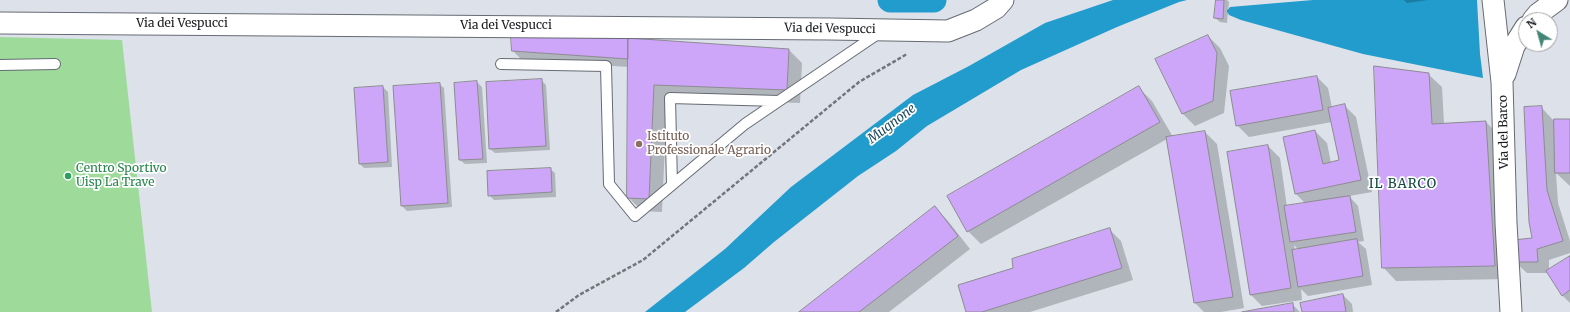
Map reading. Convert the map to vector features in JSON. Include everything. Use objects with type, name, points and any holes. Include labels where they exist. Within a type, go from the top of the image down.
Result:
[{"type":"street","name":"Via del Barco","points":[[1493,0],[1503,80],[1506,223],[1511,312]]},
{"type":"street","points":[[1541,12],[1557,0]]},
{"type":"street","name":"Via dei Vespucci","points":[[0,23],[884,29],[948,31],[976,20],[1000,4]]},
{"type":"street","points":[[1503,80],[1514,46],[1518,40]]},
{"type":"lane","points":[[501,64],[606,66],[609,184],[635,216],[745,124],[884,29]]},
{"type":"lane","points":[[0,65],[54,64]]},
{"type":"lane","points":[[672,185],[670,98],[779,101]]},
{"type":"path","points":[[556,312],[579,295],[643,260],[859,82],[914,51]]},
{"type":"green space","name":"Centro Sportivo Uisp La Trave","points":[[0,37],[122,40],[152,312],[0,312]]},
{"type":"water","name":"Mugnone","points":[[1113,0],[1187,0],[1117,27],[1021,70],[927,126],[896,151],[858,176],[774,242],[744,268],[685,312],[645,312],[725,249],[791,187],[913,95],[969,66],[1045,23]]},
{"type":"water","points":[[1313,0],[1477,0],[1483,78],[1363,54],[1241,20],[1229,15],[1227,11],[1230,7]]},
{"type":"building","points":[[1216,0],[1224,0],[1223,19],[1214,18]]},
{"type":"building","points":[[1208,35],[1217,53],[1213,101],[1182,114],[1155,59]]},
{"type":"building","points":[[511,37],[628,38],[628,59],[512,51]]},
{"type":"building","name":"Istituto Professionale Agrario","points":[[628,38],[789,49],[787,90],[654,85],[649,199],[627,198]]},
{"type":"building","points":[[1374,66],[1429,73],[1432,124],[1486,121],[1495,266],[1382,268]]},
{"type":"building","points":[[1317,76],[1323,110],[1236,126],[1230,91]]},
{"type":"building","points":[[542,79],[546,146],[489,149],[486,82]]},
{"type":"building","points":[[477,81],[483,159],[459,160],[454,83]]},
{"type":"building","points":[[440,83],[448,203],[401,206],[393,86]]},
{"type":"building","points":[[383,86],[388,162],[359,164],[354,88]]},
{"type":"building","points":[[1139,86],[1160,122],[967,232],[947,196]]},
{"type":"building","points":[[1345,104],[1361,180],[1295,194],[1283,137],[1315,130],[1323,164],[1339,160],[1328,108]]},
{"type":"building","points":[[1542,106],[1547,190],[1563,241],[1537,249],[1538,262],[1514,262],[1513,240],[1532,238],[1529,222],[1524,107]]},
{"type":"building","points":[[1554,119],[1570,119],[1570,173],[1555,173]]},
{"type":"building","points":[[1205,131],[1233,297],[1194,303],[1166,137]]},
{"type":"building","points":[[1268,145],[1291,288],[1250,295],[1227,152]]},
{"type":"building","points":[[551,168],[552,192],[488,196],[487,171]]},
{"type":"building","points":[[1350,196],[1356,232],[1290,242],[1284,206]]},
{"type":"building","points":[[935,206],[958,236],[859,312],[799,312]]},
{"type":"building","points":[[1110,228],[1122,268],[982,312],[966,312],[958,285],[1013,268],[1012,259]]},
{"type":"building","points":[[1357,239],[1363,276],[1298,287],[1292,250]]},
{"type":"building","points":[[1570,256],[1570,290],[1562,296],[1546,271]]},
{"type":"building","points":[[1343,294],[1346,312],[1302,312],[1300,303]]},
{"type":"building","points":[[1293,303],[1294,312],[1242,312]]},
{"type":"waterway","points":[[890,0],[934,0]]},
{"type":"place","name":"Istituto Professionale Agrario","points":[[639,144]]},
{"type":"place","name":"Centro Sportivo Uisp La Trave","points":[[68,176]]},
{"type":"district","name":"IL BARCO","points":[[1403,184]]}]
